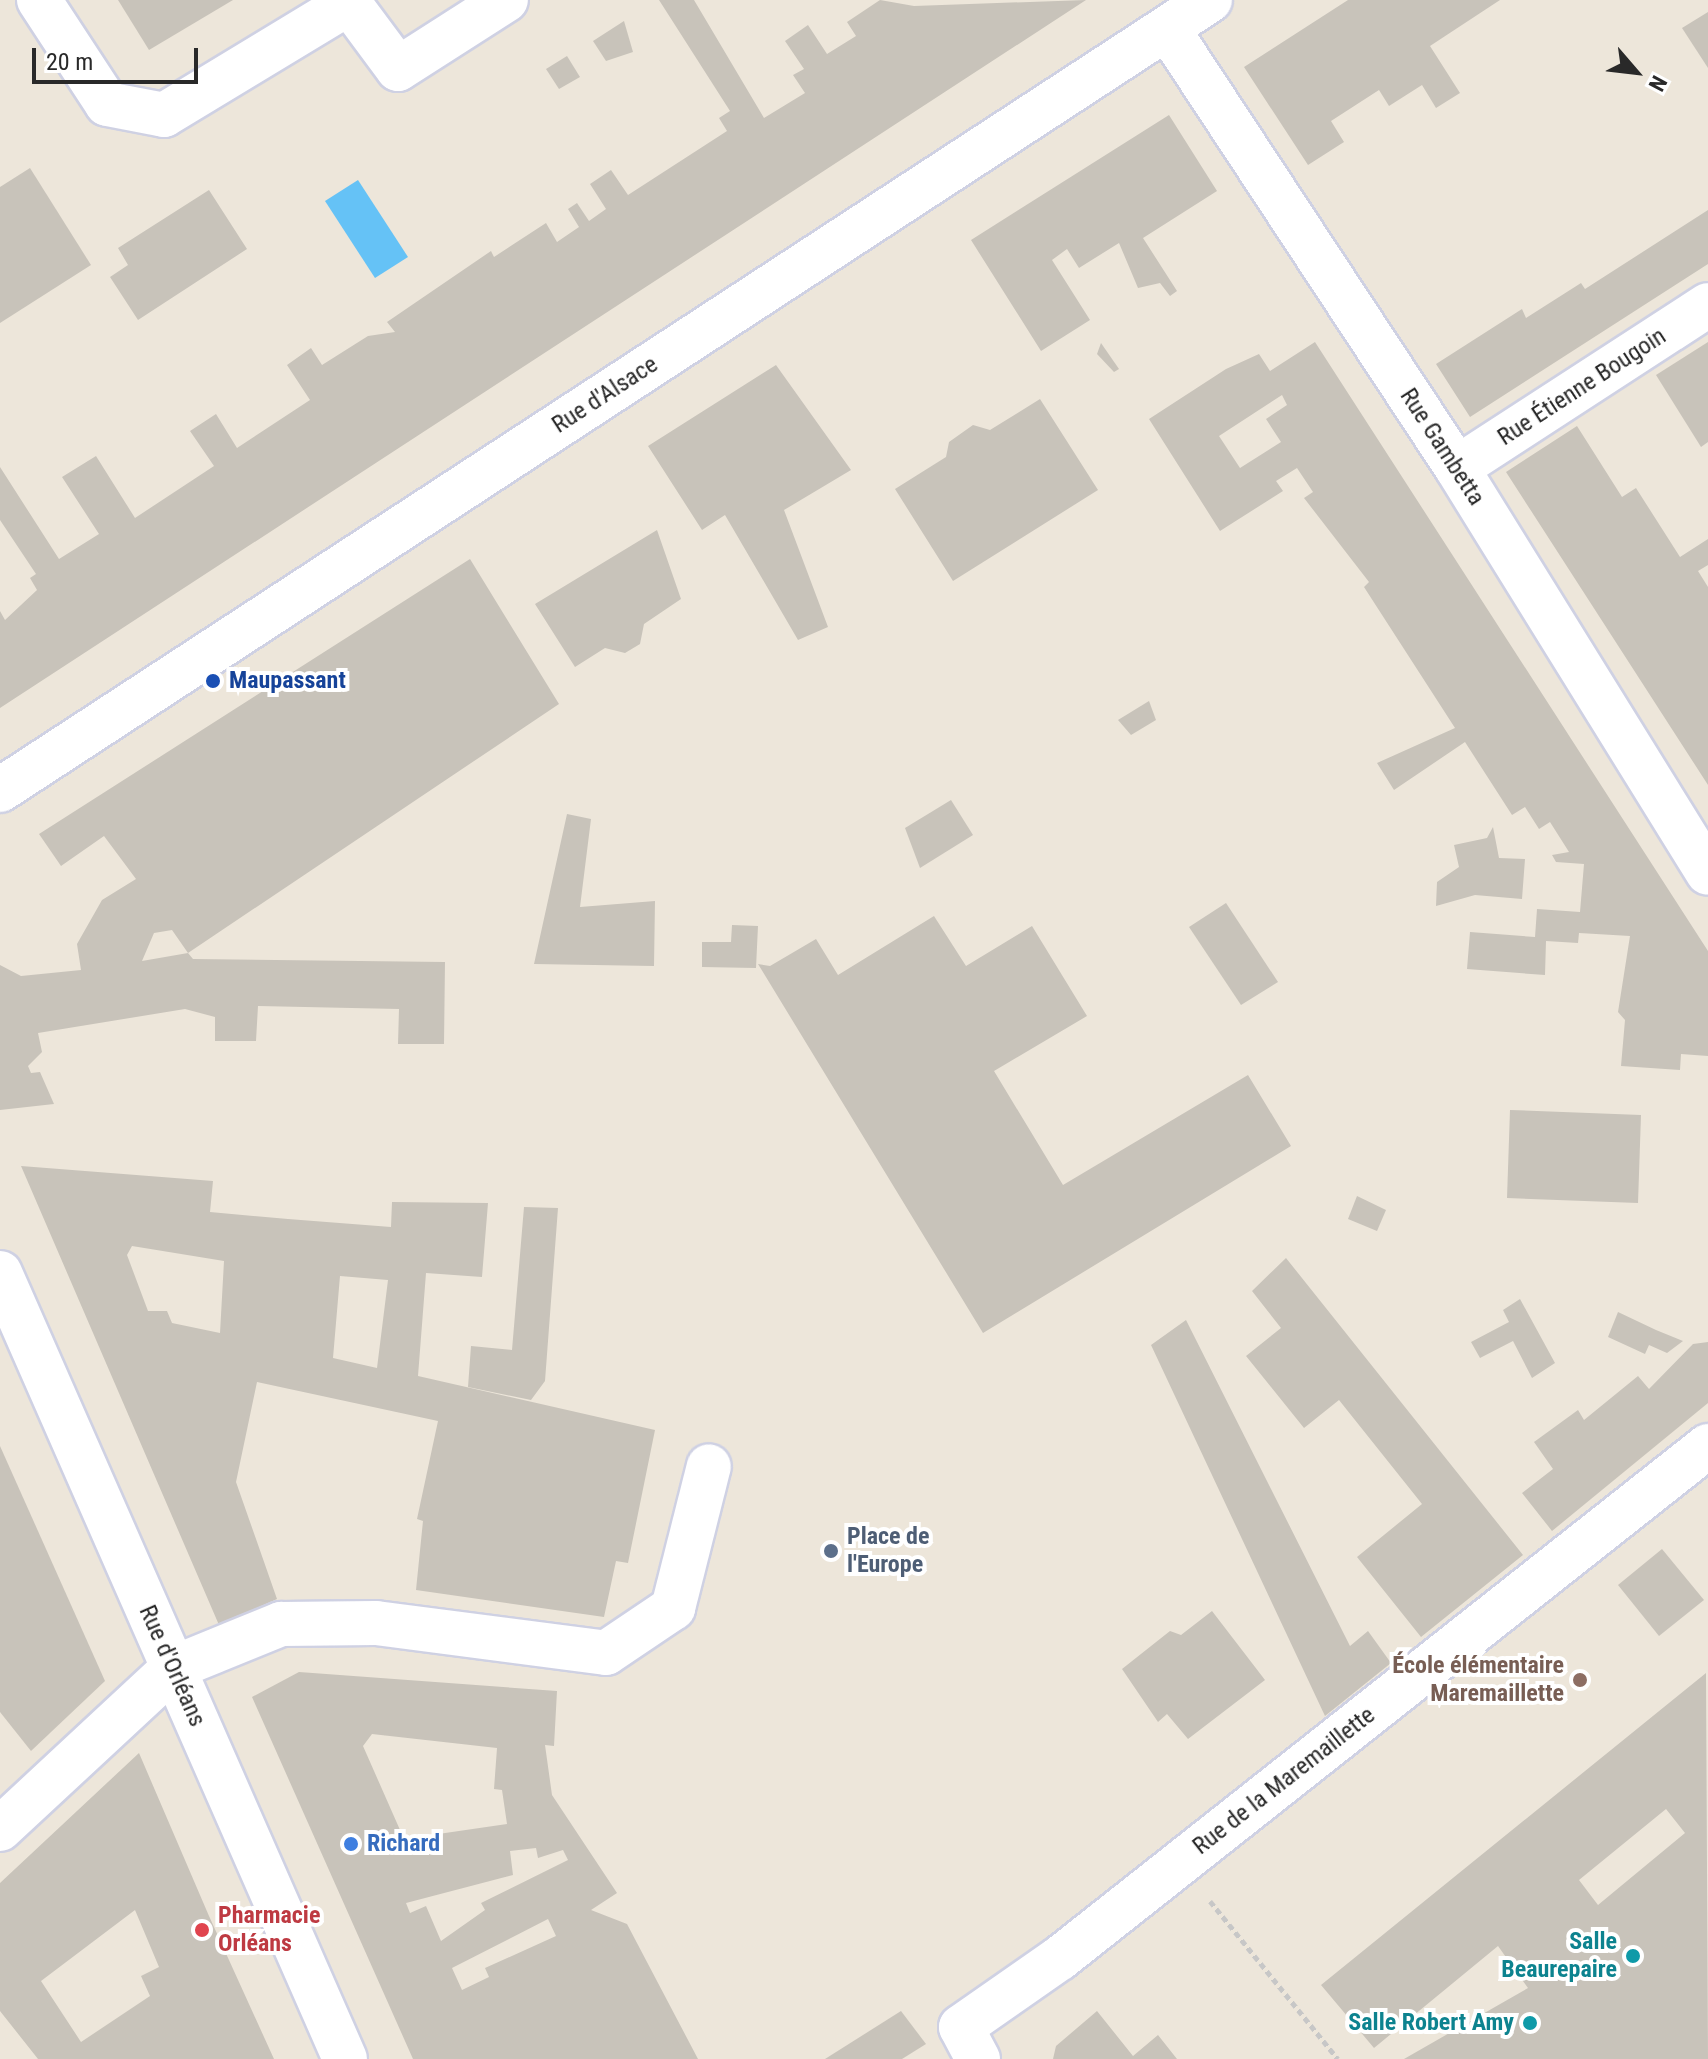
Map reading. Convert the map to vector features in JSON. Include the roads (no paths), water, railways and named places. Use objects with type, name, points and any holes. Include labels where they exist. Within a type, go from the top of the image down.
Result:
[{"type":"street","points":[[39,0],[107,104],[164,115],[349,3],[398,69],[506,0]]},
{"type":"street","name":"Rue d'Alsace","points":[[0,790],[1210,0]]},
{"type":"street","name":"Rue Gambetta","points":[[1167,28],[1457,468],[1708,873]]},
{"type":"street","name":"Rue Étienne Bougoin","points":[[1457,468],[1708,305]]},
{"type":"street","name":"Rue d'Orléans","points":[[0,1273],[345,2059]]},
{"type":"street","name":"Rue de la Maremaillette","points":[[970,2048],[961,2027],[1179,1864],[1708,1446]]},
{"type":"street","points":[[0,1829],[173,1668],[281,1624],[376,1623],[606,1653],[673,1608],[709,1466]]},
{"type":"water","points":[[358,180],[408,257],[375,278],[325,201]]},
{"type":"place","name":"Maupassant","points":[[213,681]]},
{"type":"place","name":"Place de l'Europe","points":[[831,1551]]},
{"type":"place","name":"École élémentaire Maremaillette","points":[[1580,1680]]},
{"type":"place","name":"Richard","points":[[351,1844]]},
{"type":"place","name":"Pharmacie Orléans","points":[[202,1930]]},
{"type":"place","name":"Salle Beaurepaire","points":[[1633,1956]]},
{"type":"place","name":"Salle Robert Amy","points":[[1530,2023]]}]
